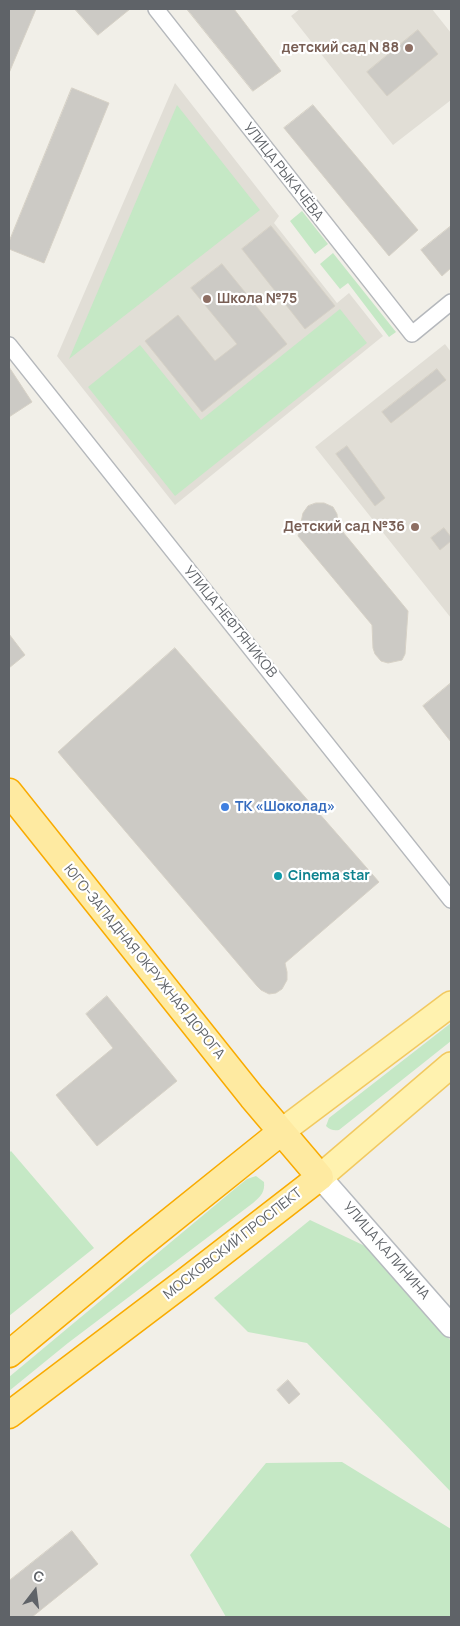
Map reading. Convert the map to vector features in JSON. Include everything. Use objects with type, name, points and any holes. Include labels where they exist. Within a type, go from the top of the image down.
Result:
[{"type":"highway","name":"ЮГО-ЗАПАДНАЯ ОКРУЖНАЯ ДОРОГА","points":[[9,792],[281,1132],[320,1177]]},
{"type":"highway","points":[[9,1354],[281,1132]]},
{"type":"highway","name":"МОСКОВСКИЙ ПРОСПЕКТ","points":[[9,1415],[320,1177]]},
{"type":"main road","points":[[281,1132],[451,1004]]},
{"type":"main road","name":"МОСКОВСКИЙ ПРОСПЕКТ","points":[[320,1177],[451,1065]]},
{"type":"main road","name":"УЛИЦА КАЛИНИНА","points":[[320,1177],[451,1326]]},
{"type":"street","name":"УЛИЦА РЫКАЧЁВА","points":[[156,9],[412,334],[451,302]]},
{"type":"street","name":"УЛИЦА НЕФТЯНИКОВ","points":[[9,345],[451,900]]},
{"type":"shaded area","points":[[300,9],[432,9],[451,33],[451,100],[393,145],[291,16]]},
{"type":"shaded area","name":"Школа №75","points":[[175,83],[279,216],[274,223],[337,303],[349,293],[383,336],[175,505],[57,356]]},
{"type":"shaded area","name":"Детский сад №36","points":[[445,344],[451,352],[451,618],[315,447]]},
{"type":"green space","points":[[177,105],[260,210],[69,359]]},
{"type":"green space","points":[[302,211],[328,244],[315,254],[290,221]]},
{"type":"green space","points":[[333,253],[396,332],[389,337],[348,283],[340,289],[320,264]]},
{"type":"green space","points":[[340,309],[367,343],[175,496],[88,387],[140,345],[201,420]]},
{"type":"green space","points":[[451,1023],[451,1041],[339,1130],[332,1130],[326,1126],[329,1118]]},
{"type":"green space","points":[[11,1151],[94,1248],[9,1316],[9,1153]]},
{"type":"green space","points":[[256,1176],[264,1182],[264,1189],[253,1203],[68,1343],[9,1391],[9,1377],[237,1187],[247,1179]]},
{"type":"green space","points":[[310,1220],[365,1246],[451,1341],[451,1492],[307,1343],[248,1332],[214,1298]]},
{"type":"green space","points":[[342,1462],[451,1529],[451,1617],[226,1617],[190,1555],[266,1463]]},
{"type":"building","points":[[9,9],[36,9],[9,73]]},
{"type":"building","points":[[75,9],[130,9],[98,35]]},
{"type":"building","points":[[187,9],[234,9],[281,71],[253,91]]},
{"type":"building","points":[[418,30],[438,54],[387,96],[367,72]]},
{"type":"building","points":[[72,88],[109,103],[44,263],[9,249],[9,242]]},
{"type":"building","points":[[313,105],[418,230],[389,256],[284,128]]},
{"type":"building","points":[[271,226],[335,306],[305,329],[242,249]]},
{"type":"building","points":[[451,226],[451,268],[442,276],[421,250]]},
{"type":"building","points":[[222,264],[287,344],[202,412],[145,341],[178,315],[215,361],[237,344],[191,288]]},
{"type":"building","points":[[9,367],[32,402],[9,417]]},
{"type":"building","points":[[437,369],[446,380],[391,423],[382,412]]},
{"type":"building","points":[[347,446],[385,498],[375,506],[336,454]]},
{"type":"building","points":[[324,503],[333,507],[337,514],[338,526],[408,611],[405,654],[402,660],[388,663],[381,661],[375,654],[372,625],[298,536],[303,513],[308,506]]},
{"type":"building","points":[[444,528],[451,537],[451,541],[440,550],[431,538]]},
{"type":"building","points":[[9,634],[25,655],[9,668]]},
{"type":"building","name":"ТК «Шоколад»","points":[[175,648],[379,882],[285,963],[287,980],[282,989],[276,993],[269,994],[257,986],[58,752]]},
{"type":"building","points":[[451,683],[451,742],[423,706]]},
{"type":"building","points":[[107,996],[177,1081],[97,1146],[56,1095],[113,1048],[86,1014]]},
{"type":"building","points":[[288,1380],[300,1394],[289,1404],[277,1390]]},
{"type":"building","points":[[72,1531],[98,1564],[32,1617],[9,1617],[9,1581]]},
{"type":"place","name":"детский сад N 88","points":[[409,48]]},
{"type":"place","name":"Школа №75","points":[[207,299]]},
{"type":"place","name":"Детский сад №36","points":[[415,527]]},
{"type":"place","name":"ТК «Шоколад»","points":[[225,807]]},
{"type":"place","name":"Cinema star","points":[[278,876]]}]
